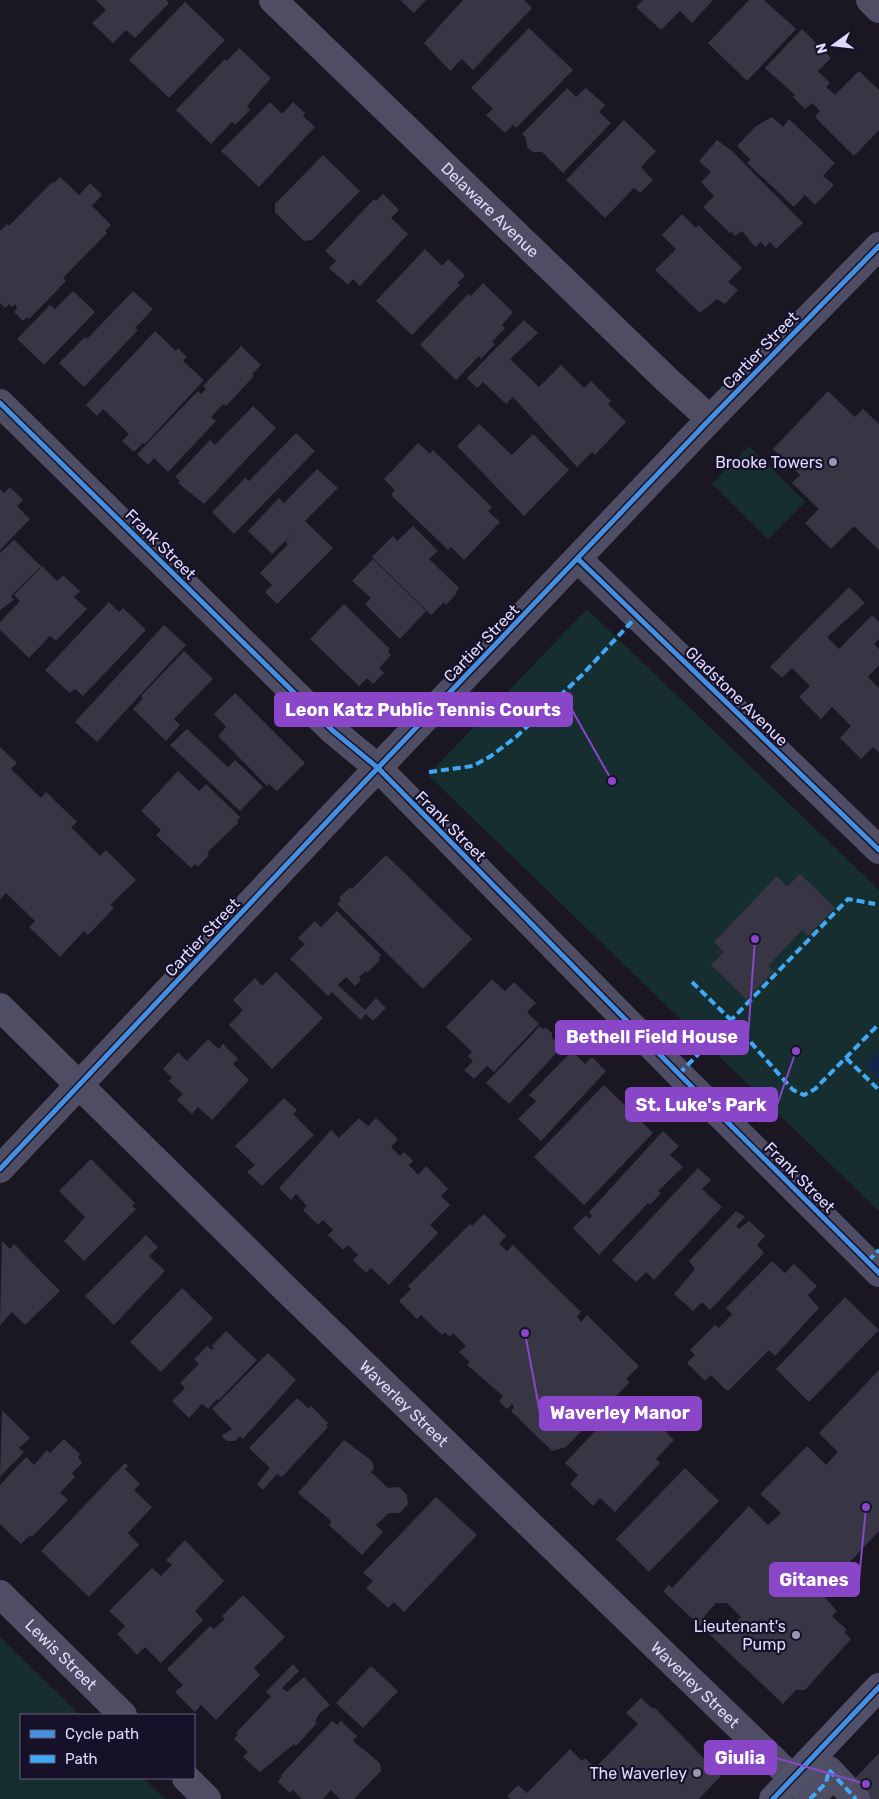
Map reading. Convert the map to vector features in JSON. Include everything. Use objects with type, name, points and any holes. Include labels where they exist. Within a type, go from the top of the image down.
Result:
[{"type":"main road","points":[[773,1799],[879,1687]]},
{"type":"street","name":"Delaware Avenue","points":[[273,0],[659,373],[710,419]]},
{"type":"street","points":[[870,0],[879,9]]},
{"type":"street","name":"Cartier Street","points":[[0,1169],[710,419],[869,273],[879,246]]},
{"type":"street","name":"Frank Street","points":[[0,403],[332,730],[378,768],[672,1066],[879,1272]]},
{"type":"street","name":"Gladstone Avenue","points":[[578,559],[879,850]]},
{"type":"street","name":"Waverley Street","points":[[0,1007],[306,1309],[812,1798],[826,1783],[829,1770],[856,1799]]},
{"type":"street","name":"Lewis Street","points":[[0,1594],[122,1714]]},
{"type":"street","points":[[187,1779],[208,1799]]},
{"type":"green space","points":[[749,446],[805,502],[768,539],[712,484]]},
{"type":"green space","points":[[587,609],[879,890],[879,1211],[428,775]]},
{"type":"green space","points":[[0,1637],[79,1714],[20,1714],[20,1779],[144,1779],[165,1799],[0,1799]]},
{"type":"water","points":[[879,1051],[879,1079],[865,1065]]},
{"type":"building","points":[[96,0],[166,0],[169,3],[135,38],[126,30],[113,43],[92,23],[106,10]]},
{"type":"building","points":[[400,0],[426,0],[414,13]]},
{"type":"building","points":[[463,0],[524,0],[532,8],[473,70],[462,59],[450,71],[424,43]]},
{"type":"building","points":[[643,0],[713,0],[692,23],[680,11],[661,30],[636,7]]},
{"type":"building","points":[[749,0],[764,0],[796,29],[747,81],[708,43]]},
{"type":"building","points":[[185,2],[225,40],[169,98],[129,60]]},
{"type":"building","points":[[529,28],[573,70],[516,128],[513,125],[505,133],[486,115],[493,109],[471,88]]},
{"type":"building","points":[[802,29],[831,58],[818,71],[830,83],[826,87],[835,95],[859,71],[879,90],[879,130],[854,156],[815,117],[820,111],[812,103],[805,109],[793,97],[795,95],[765,68]]},
{"type":"building","points":[[239,48],[271,78],[247,106],[250,110],[235,125],[232,122],[211,144],[176,110],[225,59],[227,61]]},
{"type":"building","points":[[567,88],[576,97],[586,88],[605,105],[599,112],[611,123],[563,173],[542,152],[533,152],[527,147],[526,138],[522,134]]},
{"type":"building","points":[[270,102],[282,114],[293,102],[305,113],[303,116],[315,127],[259,187],[221,151]]},
{"type":"building","points":[[772,117],[783,127],[789,119],[835,163],[823,176],[834,185],[815,205],[805,195],[794,207],[747,163],[751,160],[737,146],[756,126]]},
{"type":"building","points":[[624,120],[656,151],[641,167],[653,180],[640,193],[634,188],[605,218],[566,180]]},
{"type":"building","points":[[717,140],[732,151],[803,223],[776,249],[770,242],[765,247],[761,242],[755,247],[742,231],[735,236],[703,207],[714,196],[701,182],[711,172],[699,161]]},
{"type":"building","points":[[323,155],[360,191],[312,240],[304,241],[275,212],[275,204]]},
{"type":"building","points":[[60,177],[79,195],[90,183],[102,195],[92,206],[111,225],[105,231],[107,233],[63,278],[66,281],[29,319],[27,317],[23,321],[14,312],[17,308],[15,304],[12,307],[9,304],[5,308],[0,303],[0,231],[7,224],[9,226],[52,182],[54,183]]},
{"type":"building","points":[[383,194],[399,210],[391,218],[408,234],[360,286],[353,279],[348,285],[329,268],[336,261],[325,251],[374,199],[376,201]]},
{"type":"building","points":[[682,214],[696,228],[698,225],[742,268],[728,282],[738,290],[725,304],[717,299],[700,313],[655,270],[676,249],[662,235]]},
{"type":"building","points":[[425,249],[442,266],[448,259],[465,275],[458,283],[460,285],[412,335],[376,301]]},
{"type":"building","points":[[483,283],[513,312],[502,325],[505,328],[492,342],[495,344],[481,359],[479,356],[456,380],[420,345],[468,294],[471,296]]},
{"type":"building","points":[[73,291],[95,312],[44,365],[17,339],[50,305],[55,309]]},
{"type":"building","points":[[133,291],[153,309],[135,328],[138,330],[84,387],[59,363],[85,337],[87,339]]},
{"type":"building","points":[[524,320],[538,333],[510,359],[539,387],[561,365],[584,388],[591,381],[611,401],[608,404],[626,422],[595,455],[592,452],[577,467],[513,397],[506,404],[483,382],[477,388],[467,378]]},
{"type":"building","points":[[155,331],[176,351],[178,348],[187,357],[183,361],[204,380],[145,444],[143,443],[134,452],[122,441],[129,434],[103,409],[97,416],[86,405]]},
{"type":"building","points":[[241,346],[261,365],[252,374],[254,376],[226,406],[223,404],[211,417],[216,421],[168,472],[154,458],[148,465],[137,454],[198,391],[201,394],[206,389],[203,386]]},
{"type":"building","name":"Brooke Towers","points":[[828,391],[855,417],[863,409],[879,424],[879,550],[854,526],[831,549],[805,523],[819,509],[792,483],[800,475],[773,449]]},
{"type":"building","points":[[253,406],[276,428],[204,504],[178,483],[180,481],[175,477],[210,440],[215,445]]},
{"type":"building","points":[[479,424],[512,455],[533,434],[569,470],[524,516],[457,446]]},
{"type":"building","points":[[296,433],[315,451],[234,534],[212,512],[245,478],[249,481]]},
{"type":"building","points":[[418,443],[430,454],[433,450],[492,507],[488,511],[500,522],[464,560],[451,547],[448,550],[391,495],[395,490],[384,479]]},
{"type":"building","points":[[317,469],[338,488],[305,521],[333,548],[277,604],[265,592],[272,585],[260,573],[288,544],[285,542],[298,529],[272,554],[248,531],[279,498],[284,503]]},
{"type":"building","points":[[10,487],[23,500],[17,506],[30,519],[0,550],[0,489],[4,493]]},
{"type":"building","points":[[413,526],[438,551],[429,559],[459,588],[446,605],[444,602],[431,615],[372,557],[393,536],[397,541]]},
{"type":"building","points":[[14,540],[41,566],[11,596],[14,600],[0,610],[0,553]]},
{"type":"building","points":[[373,559],[426,611],[400,639],[365,604],[371,598],[352,581]]},
{"type":"building","points":[[42,566],[57,581],[63,575],[80,591],[74,597],[87,609],[56,641],[50,636],[29,658],[0,630],[0,622],[20,601],[14,595]]},
{"type":"building","points":[[849,587],[865,603],[827,637],[839,649],[872,615],[879,622],[879,639],[874,644],[879,649],[879,665],[868,677],[879,688],[879,753],[873,747],[861,759],[840,738],[851,726],[832,707],[821,719],[799,697],[810,686],[792,668],[782,678],[770,667]]},
{"type":"building","points":[[109,602],[119,612],[123,608],[146,630],[83,696],[75,689],[70,693],[45,670]]},
{"type":"building","points":[[344,604],[390,649],[388,651],[391,655],[379,668],[384,673],[373,684],[367,678],[359,686],[310,639]]},
{"type":"building","points":[[164,625],[186,645],[97,742],[75,722]]},
{"type":"building","points":[[184,651],[213,679],[174,719],[180,725],[166,741],[133,709],[143,698],[141,696]]},
{"type":"building","points":[[235,693],[305,763],[277,791],[269,784],[267,786],[218,736],[226,727],[214,714]]},
{"type":"building","points":[[187,729],[228,767],[235,760],[263,787],[240,811],[170,745]]},
{"type":"building","points":[[0,747],[17,763],[11,769],[41,798],[46,792],[77,822],[71,827],[100,856],[106,850],[136,880],[110,905],[114,908],[88,935],[84,931],[60,957],[29,927],[35,921],[6,893],[0,900]]},
{"type":"building","points":[[178,771],[199,791],[206,784],[240,817],[237,821],[238,823],[207,853],[209,855],[198,867],[195,864],[191,868],[156,835],[161,830],[141,811]]},
{"type":"building","points":[[386,855],[472,939],[423,989],[337,904],[341,900],[339,898],[350,887],[352,889]]},
{"type":"building","points":[[800,874],[835,908],[808,936],[802,930],[768,966],[774,971],[746,999],[711,965],[724,952],[714,942],[777,876],[787,887]]},
{"type":"building","points":[[337,911],[381,955],[379,957],[380,960],[367,973],[366,971],[359,977],[361,980],[355,986],[346,977],[338,985],[365,1010],[376,998],[386,1008],[373,1021],[366,1014],[361,1020],[332,992],[328,996],[290,959],[305,944],[298,938],[315,921],[321,927]]},
{"type":"building","points":[[276,972],[323,1018],[272,1069],[229,1025],[243,1010],[233,1000],[255,978],[262,986]]},
{"type":"building","points":[[492,979],[505,991],[514,982],[536,1003],[527,1012],[539,1024],[494,1072],[487,1066],[474,1079],[464,1070],[473,1061],[468,1056],[472,1052],[446,1027]]},
{"type":"building","points":[[540,1026],[542,1029],[546,1028],[552,1033],[552,1038],[562,1047],[509,1104],[486,1083]]},
{"type":"building","points":[[208,1039],[219,1049],[223,1044],[238,1059],[233,1064],[249,1080],[212,1120],[198,1107],[192,1114],[177,1100],[183,1094],[168,1081],[172,1078],[163,1069],[178,1052],[187,1061]]},
{"type":"building","points":[[570,1053],[573,1056],[575,1054],[585,1064],[592,1057],[606,1071],[541,1141],[518,1119],[536,1101],[529,1095]]},
{"type":"building","points":[[604,1085],[653,1133],[584,1205],[534,1157]]},
{"type":"building","points":[[284,1098],[297,1110],[293,1114],[314,1135],[262,1186],[247,1172],[255,1165],[235,1146]]},
{"type":"building","points":[[359,1118],[368,1126],[376,1118],[398,1139],[391,1147],[400,1156],[404,1152],[410,1157],[413,1161],[409,1165],[418,1175],[426,1166],[448,1189],[441,1196],[450,1205],[430,1225],[438,1233],[389,1285],[371,1268],[366,1273],[353,1260],[358,1255],[348,1245],[343,1250],[328,1235],[333,1230],[323,1220],[318,1225],[303,1210],[307,1206],[296,1194],[291,1200],[279,1188],[331,1130],[339,1138]]},
{"type":"building","points":[[663,1131],[679,1146],[670,1155],[683,1167],[658,1191],[661,1193],[650,1205],[648,1203],[599,1255],[573,1228],[586,1215],[589,1219],[592,1216],[589,1212]]},
{"type":"building","points":[[91,1159],[135,1203],[132,1206],[136,1209],[84,1261],[64,1241],[85,1217],[59,1191]]},
{"type":"building","points":[[698,1168],[711,1180],[702,1189],[722,1207],[654,1280],[646,1272],[636,1282],[612,1260]]},
{"type":"building","points":[[736,1211],[745,1217],[736,1226],[739,1229],[749,1221],[765,1236],[757,1245],[764,1253],[710,1310],[702,1302],[693,1311],[674,1294],[695,1269],[689,1261]]},
{"type":"building","points":[[484,1214],[506,1236],[499,1244],[507,1251],[513,1245],[581,1312],[577,1317],[581,1322],[587,1315],[639,1366],[626,1379],[630,1382],[566,1447],[552,1451],[511,1411],[514,1407],[512,1404],[507,1409],[499,1401],[503,1396],[467,1365],[470,1362],[459,1352],[466,1346],[453,1333],[450,1337],[445,1332],[442,1335],[421,1315],[417,1319],[399,1301],[411,1289],[408,1286],[470,1224],[472,1226]]},
{"type":"building","points":[[146,1235],[158,1247],[149,1256],[165,1271],[114,1325],[85,1296]]},
{"type":"building","points":[[2,1241],[10,1249],[14,1244],[60,1291],[25,1325],[12,1312],[0,1325]]},
{"type":"building","points":[[772,1261],[785,1273],[794,1264],[817,1286],[808,1295],[819,1308],[775,1356],[769,1350],[729,1390],[726,1390],[711,1375],[705,1381],[687,1363],[695,1355],[690,1350],[715,1325],[719,1328],[732,1314],[726,1308]]},
{"type":"building","points":[[182,1288],[213,1318],[161,1372],[130,1342]]},
{"type":"building","points":[[845,1297],[879,1330],[809,1402],[776,1369]]},
{"type":"building","points":[[226,1331],[257,1360],[219,1400],[217,1399],[208,1409],[202,1404],[189,1418],[172,1401],[185,1388],[180,1383],[199,1364],[194,1359],[207,1346],[212,1350],[214,1348],[212,1346]]},
{"type":"building","points":[[268,1353],[296,1380],[243,1439],[240,1436],[235,1441],[227,1441],[221,1436],[232,1429],[212,1409]]},
{"type":"building","points":[[879,1370],[879,1531],[845,1567],[841,1564],[821,1585],[822,1594],[837,1611],[832,1616],[847,1630],[844,1632],[851,1639],[805,1690],[796,1690],[783,1704],[708,1633],[715,1627],[718,1631],[726,1623],[735,1623],[741,1617],[727,1603],[716,1603],[704,1617],[706,1620],[700,1626],[663,1591],[669,1585],[672,1588],[749,1506],[768,1525],[781,1513],[760,1494],[807,1446],[826,1465],[838,1452],[819,1433]]},
{"type":"building","points":[[297,1398],[308,1408],[311,1406],[328,1423],[326,1425],[328,1427],[282,1477],[277,1474],[263,1490],[257,1484],[270,1468],[249,1448]]},
{"type":"building","points":[[633,1401],[644,1410],[649,1405],[670,1425],[665,1431],[674,1440],[656,1459],[660,1463],[615,1512],[600,1498],[593,1506],[570,1484],[578,1475],[565,1463],[610,1415],[615,1420]]},
{"type":"building","points":[[2,1410],[30,1438],[19,1448],[24,1452],[0,1477]]},
{"type":"building","points":[[64,1439],[80,1454],[78,1457],[82,1463],[72,1473],[75,1477],[60,1493],[68,1500],[32,1537],[30,1535],[21,1544],[0,1524],[0,1485],[26,1457],[34,1465],[47,1450],[50,1453]]},
{"type":"building","points":[[344,1440],[372,1461],[374,1468],[371,1472],[388,1488],[399,1487],[407,1495],[408,1504],[400,1513],[389,1513],[376,1525],[383,1532],[362,1555],[329,1525],[331,1522],[329,1519],[298,1493]]},
{"type":"building","points":[[125,1463],[128,1466],[125,1469],[140,1484],[134,1490],[152,1507],[128,1533],[139,1545],[89,1597],[41,1551]]},
{"type":"building","points":[[685,1468],[719,1501],[649,1572],[616,1539]]},
{"type":"building","points":[[436,1497],[477,1535],[404,1612],[394,1602],[388,1608],[366,1588],[373,1581],[363,1573]]},
{"type":"building","points":[[185,1540],[224,1581],[195,1611],[203,1620],[161,1663],[145,1647],[137,1655],[117,1634],[125,1626],[109,1611],[152,1568],[161,1576],[172,1565],[166,1560]]},
{"type":"building","points":[[243,1595],[285,1637],[254,1668],[260,1675],[216,1720],[201,1705],[195,1712],[175,1692],[183,1685],[167,1669],[210,1626],[214,1629],[225,1619],[222,1616]]},
{"type":"building","points":[[293,1664],[299,1671],[282,1688],[287,1692],[304,1677],[330,1705],[319,1714],[315,1722],[317,1723],[296,1746],[294,1744],[260,1772],[243,1757],[248,1752],[234,1739],[238,1735],[236,1733],[271,1696],[266,1692]]},
{"type":"building","points":[[371,1666],[398,1691],[363,1728],[336,1703]]},
{"type":"building","points":[[641,1698],[653,1709],[654,1707],[721,1776],[699,1799],[511,1799],[507,1796],[518,1785],[527,1793],[570,1749],[582,1761],[585,1758],[595,1768],[638,1724],[626,1713]]},
{"type":"building","points":[[332,1721],[337,1725],[341,1721],[357,1736],[353,1741],[380,1763],[381,1771],[354,1799],[340,1799],[331,1790],[323,1799],[302,1799],[293,1790],[290,1793],[278,1782],[281,1775]]},
{"type":"building","points":[[879,1753],[879,1799],[856,1799],[845,1789]]},
{"type":"marked path","points":[[429,772],[473,766],[491,756],[516,737],[582,675],[637,616]]},
{"type":"marked path","points":[[679,1074],[848,899],[875,904]]},
{"type":"marked path","points":[[692,982],[731,1020],[793,1090],[804,1095],[815,1089],[879,1024]]},
{"type":"marked path","points":[[846,1058],[879,1090]]},
{"type":"marked path","points":[[868,1261],[879,1250]]},
{"type":"marked path","points":[[810,1799],[826,1783],[829,1770],[856,1799]]},
{"type":"cycle path","points":[[0,1169],[710,419],[879,246]]},
{"type":"cycle path","points":[[0,403],[332,730],[378,768],[679,1074],[879,1273]]},
{"type":"cycle path","points":[[578,559],[879,850]]},
{"type":"cycle path","points":[[773,1799],[879,1687]]},
{"type":"place","name":"Brooke Towers","points":[[833,462]]},
{"type":"place","name":"Leon Katz Public Tennis Courts","points":[[612,781]]},
{"type":"place","name":"Bethell Field House","points":[[755,939]]},
{"type":"place","name":"St. Luke's Park","points":[[796,1051]]},
{"type":"place","name":"Waverley Manor","points":[[525,1333]]},
{"type":"place","name":"Gitanes","points":[[866,1507]]},
{"type":"place","name":"Lieutenant's Pump","points":[[796,1635]]},
{"type":"place","name":"The Waverley","points":[[697,1773]]},
{"type":"place","name":"Giulia","points":[[866,1784]]}]
